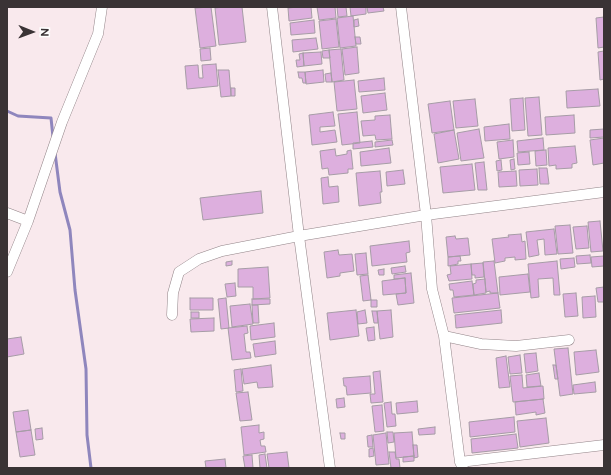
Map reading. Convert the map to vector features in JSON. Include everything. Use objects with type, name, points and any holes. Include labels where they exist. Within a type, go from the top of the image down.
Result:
[{"type":"street","points":[[7,272],[11,252],[28,220],[62,122],[98,34],[102,7]]},
{"type":"street","points":[[272,7],[299,236],[330,468]]},
{"type":"street","points":[[401,7],[426,215],[432,289],[444,336],[461,465],[604,445]]},
{"type":"street","points":[[172,315],[173,293],[179,272],[199,259],[222,252],[299,236],[426,215],[604,192]]},
{"type":"street","points":[[7,213],[28,220]]},
{"type":"street","points":[[444,336],[481,344],[516,346],[569,340]]},
{"type":"building","points":[[211,7],[216,46],[200,48],[195,8]]},
{"type":"building","points":[[242,7],[246,42],[219,45],[215,8]]},
{"type":"building","points":[[311,7],[312,18],[289,21],[288,8]]},
{"type":"building","points":[[317,7],[335,7],[336,18],[319,20]]},
{"type":"building","points":[[337,7],[346,7],[347,16],[338,17]]},
{"type":"building","points":[[350,7],[366,7],[366,14],[351,16]]},
{"type":"building","points":[[367,7],[383,7],[384,11],[368,13]]},
{"type":"building","points":[[353,16],[356,46],[340,48],[337,18]]},
{"type":"building","points":[[604,17],[604,47],[598,48],[596,18]]},
{"type":"building","points":[[336,19],[339,47],[322,49],[319,21]]},
{"type":"building","points":[[358,19],[359,26],[354,27],[354,20]]},
{"type":"building","points":[[314,20],[315,33],[291,35],[290,23]]},
{"type":"building","points":[[355,37],[360,37],[361,44],[356,44]]},
{"type":"building","points":[[316,38],[318,49],[293,52],[292,40]]},
{"type":"building","points":[[357,47],[359,73],[345,75],[342,49]]},
{"type":"building","points":[[210,48],[211,60],[201,61],[200,49]]},
{"type":"building","points":[[341,49],[344,80],[332,82],[329,50]]},
{"type":"building","points":[[329,50],[330,58],[323,58],[322,51]]},
{"type":"building","points":[[604,51],[604,79],[600,80],[598,52]]},
{"type":"building","points":[[321,52],[322,64],[304,66],[303,53]]},
{"type":"building","points":[[303,53],[304,66],[297,67],[296,60],[300,60],[299,54]]},
{"type":"building","points":[[216,64],[218,86],[187,89],[185,66],[198,65],[199,78],[203,78],[202,65]]},
{"type":"building","points":[[218,70],[229,70],[231,96],[221,97]]},
{"type":"building","points":[[323,70],[324,82],[306,84],[305,72]]},
{"type":"building","points":[[298,72],[305,72],[306,83],[303,83],[302,78],[299,78]]},
{"type":"building","points":[[331,73],[332,82],[326,82],[325,74]]},
{"type":"building","points":[[384,78],[385,90],[359,92],[358,81]]},
{"type":"building","points":[[354,80],[357,109],[337,111],[334,82]]},
{"type":"building","points":[[231,88],[235,88],[235,96],[231,96]]},
{"type":"building","points":[[598,89],[600,106],[567,108],[566,91]]},
{"type":"building","points":[[385,93],[387,110],[363,113],[361,96]]},
{"type":"building","points":[[539,97],[542,135],[528,136],[525,98]]},
{"type":"building","points":[[523,98],[525,130],[512,131],[510,99]]},
{"type":"building","points":[[475,99],[478,126],[456,128],[453,101]]},
{"type":"building","points":[[450,101],[454,130],[432,133],[428,104]]},
{"type":"building","points":[[333,112],[335,126],[320,127],[320,132],[335,130],[337,142],[312,145],[309,115]]},
{"type":"building","points":[[357,112],[360,143],[342,145],[338,114]]},
{"type":"building","points":[[390,115],[392,139],[376,140],[375,135],[363,136],[361,121],[375,120],[375,116]]},
{"type":"building","points":[[574,115],[575,133],[546,135],[545,117]]},
{"type":"building","points":[[509,124],[510,139],[485,141],[484,127]]},
{"type":"building","points":[[479,129],[484,158],[461,161],[457,133]]},
{"type":"building","points":[[604,129],[604,137],[590,138],[590,130]]},
{"type":"building","points":[[454,130],[459,159],[438,163],[434,134]]},
{"type":"building","points":[[543,138],[544,150],[518,152],[517,141]]},
{"type":"building","points":[[604,138],[604,163],[593,165],[590,140]]},
{"type":"building","points":[[392,140],[393,145],[375,147],[375,142]]},
{"type":"building","points":[[513,140],[514,157],[499,159],[497,142]]},
{"type":"building","points":[[372,141],[373,147],[353,149],[353,143]]},
{"type":"building","points":[[575,146],[577,163],[572,164],[572,168],[556,169],[556,165],[549,166],[548,148]]},
{"type":"building","points":[[389,148],[391,163],[361,166],[360,152]]},
{"type":"building","points":[[335,149],[336,156],[347,154],[347,151],[351,150],[353,169],[348,169],[348,173],[329,175],[328,168],[322,169],[320,151]]},
{"type":"building","points":[[546,150],[547,165],[536,166],[535,151]]},
{"type":"building","points":[[529,152],[530,164],[518,165],[517,153]]},
{"type":"building","points":[[514,159],[515,169],[511,170],[510,160]]},
{"type":"building","points":[[501,160],[502,170],[497,171],[496,161]]},
{"type":"building","points":[[484,162],[487,190],[478,190],[475,163]]},
{"type":"building","points":[[472,164],[475,190],[443,193],[440,167]]},
{"type":"building","points":[[539,168],[547,168],[549,184],[540,184]]},
{"type":"building","points":[[537,169],[538,185],[520,186],[519,170]]},
{"type":"building","points":[[403,170],[405,184],[387,186],[386,172]]},
{"type":"building","points":[[380,171],[382,192],[380,192],[381,203],[359,206],[356,173]]},
{"type":"building","points":[[516,171],[517,186],[499,187],[498,172]]},
{"type":"building","points":[[328,177],[329,187],[338,186],[339,202],[323,204],[321,178]]},
{"type":"building","points":[[261,191],[263,213],[203,220],[200,198]]},
{"type":"building","points":[[600,221],[603,251],[591,252],[588,222]]},
{"type":"building","points":[[570,225],[573,253],[558,254],[555,226]]},
{"type":"building","points":[[587,226],[589,248],[576,249],[573,227]]},
{"type":"building","points":[[554,229],[557,254],[545,255],[544,239],[537,240],[539,255],[529,257],[526,232]]},
{"type":"building","points":[[521,234],[522,242],[525,241],[526,259],[515,260],[515,257],[505,258],[505,261],[495,263],[492,239],[509,237],[508,235]]},
{"type":"building","points":[[455,236],[456,239],[468,238],[470,255],[448,257],[446,237]]},
{"type":"building","points":[[409,241],[410,252],[406,253],[407,262],[372,266],[370,246]]},
{"type":"building","points":[[338,250],[339,255],[352,254],[354,271],[340,273],[340,276],[327,278],[324,252]]},
{"type":"building","points":[[366,253],[368,274],[357,275],[355,254]]},
{"type":"building","points":[[590,255],[591,263],[577,264],[576,256]]},
{"type":"building","points":[[460,256],[461,261],[458,261],[458,264],[448,266],[448,257]]},
{"type":"building","points":[[604,256],[604,266],[592,267],[591,257]]},
{"type":"building","points":[[574,258],[575,267],[561,269],[560,259]]},
{"type":"building","points":[[232,261],[232,265],[226,266],[226,262]]},
{"type":"building","points":[[494,261],[498,293],[490,293],[490,291],[486,292],[483,262]]},
{"type":"building","points":[[557,261],[560,295],[554,295],[553,278],[538,279],[539,297],[531,298],[528,264]]},
{"type":"building","points":[[483,263],[484,277],[475,278],[475,275],[472,275],[471,264]]},
{"type":"building","points":[[471,264],[472,279],[449,281],[447,275],[451,274],[450,266]]},
{"type":"building","points":[[405,266],[406,272],[392,274],[391,268]]},
{"type":"building","points":[[268,267],[270,298],[253,299],[253,287],[238,287],[238,269]]},
{"type":"building","points":[[384,269],[384,275],[379,275],[378,270]]},
{"type":"building","points":[[411,273],[414,303],[398,305],[396,294],[406,293],[405,278],[394,279],[394,275]]},
{"type":"building","points":[[528,274],[530,292],[500,295],[499,277]]},
{"type":"building","points":[[368,275],[371,300],[363,301],[360,276]]},
{"type":"building","points":[[405,278],[406,293],[383,295],[382,281]]},
{"type":"building","points":[[485,279],[486,293],[474,295],[473,284],[476,283],[476,280]]},
{"type":"building","points":[[472,281],[474,295],[454,297],[453,290],[450,290],[449,284]]},
{"type":"building","points":[[235,283],[236,296],[227,297],[225,284]]},
{"type":"building","points":[[604,287],[604,302],[598,302],[596,288]]},
{"type":"building","points":[[498,293],[500,308],[454,313],[452,298]]},
{"type":"building","points":[[576,293],[578,316],[565,317],[563,294]]},
{"type":"building","points":[[595,296],[596,317],[583,318],[582,297]]},
{"type":"building","points":[[190,298],[213,298],[213,310],[190,310]]},
{"type":"building","points":[[226,298],[229,328],[221,329],[218,299]]},
{"type":"building","points":[[252,299],[270,299],[270,304],[252,305]]},
{"type":"building","points":[[371,300],[377,300],[377,307],[371,307]]},
{"type":"building","points":[[250,304],[253,324],[232,327],[230,306]]},
{"type":"building","points":[[252,305],[258,305],[259,323],[253,323]]},
{"type":"building","points":[[356,310],[359,336],[330,340],[327,313]]},
{"type":"building","points":[[365,310],[367,323],[358,324],[357,312]]},
{"type":"building","points":[[391,310],[393,337],[380,339],[377,311]]},
{"type":"building","points":[[501,310],[502,323],[456,328],[455,315]]},
{"type":"building","points":[[372,311],[377,311],[378,323],[374,323]]},
{"type":"building","points":[[191,312],[199,312],[199,318],[191,318]]},
{"type":"building","points":[[214,318],[214,331],[191,332],[190,319]]},
{"type":"building","points":[[274,323],[275,337],[251,340],[250,326]]},
{"type":"building","points":[[247,326],[248,333],[244,334],[246,352],[250,352],[251,358],[232,360],[228,328]]},
{"type":"building","points":[[374,327],[375,340],[368,341],[366,328]]},
{"type":"building","points":[[21,337],[24,354],[7,357],[7,339]]},
{"type":"building","points":[[275,341],[276,354],[255,357],[253,344]]},
{"type":"building","points":[[568,348],[573,394],[560,396],[554,349]]},
{"type":"building","points":[[596,350],[599,372],[576,375],[574,352]]},
{"type":"building","points":[[536,353],[538,371],[526,373],[524,354]]},
{"type":"building","points":[[520,355],[522,373],[510,374],[508,357]]},
{"type":"building","points":[[506,356],[510,387],[499,388],[496,358]]},
{"type":"building","points":[[271,365],[273,387],[258,388],[257,382],[244,384],[242,369]]},
{"type":"building","points":[[553,365],[556,365],[558,379],[555,379]]},
{"type":"building","points":[[241,369],[243,391],[236,392],[234,370]]},
{"type":"building","points":[[380,371],[383,402],[371,403],[370,394],[375,394],[373,372]]},
{"type":"building","points":[[539,373],[541,386],[527,387],[526,375]]},
{"type":"building","points":[[522,375],[523,388],[543,386],[544,399],[513,402],[510,376]]},
{"type":"building","points":[[370,376],[371,393],[347,395],[343,378]]},
{"type":"building","points":[[595,382],[596,392],[574,394],[573,385]]},
{"type":"building","points":[[248,392],[252,420],[240,421],[236,393]]},
{"type":"building","points":[[344,398],[345,407],[337,408],[336,399]]},
{"type":"building","points":[[543,399],[545,413],[536,415],[536,412],[516,415],[515,402]]},
{"type":"building","points":[[417,401],[418,412],[397,414],[396,403]]},
{"type":"building","points":[[391,402],[392,414],[395,414],[396,426],[387,427],[384,403]]},
{"type":"building","points":[[382,405],[384,431],[375,432],[372,406]]},
{"type":"building","points":[[28,410],[31,430],[16,432],[13,412]]},
{"type":"building","points":[[514,417],[515,432],[470,437],[469,422]]},
{"type":"building","points":[[546,418],[549,443],[520,447],[517,421]]},
{"type":"building","points":[[259,425],[259,433],[264,432],[264,439],[260,440],[261,446],[265,446],[266,452],[244,455],[241,427]]},
{"type":"building","points":[[435,427],[435,434],[419,435],[418,429]]},
{"type":"building","points":[[42,428],[43,439],[36,440],[35,429]]},
{"type":"building","points":[[31,430],[35,455],[20,457],[16,432]]},
{"type":"building","points":[[387,432],[393,432],[394,442],[388,443]]},
{"type":"building","points":[[412,432],[414,456],[396,458],[394,433]]},
{"type":"building","points":[[340,433],[345,433],[345,439],[341,439]]},
{"type":"building","points":[[386,433],[389,464],[376,465],[373,435]]},
{"type":"building","points":[[516,434],[518,448],[472,453],[471,439]]},
{"type":"building","points":[[372,435],[373,447],[368,447],[367,436]]},
{"type":"building","points":[[413,445],[417,445],[418,457],[414,458]]},
{"type":"building","points":[[373,448],[374,456],[369,457],[369,449]]},
{"type":"building","points":[[287,452],[289,468],[269,468],[267,454]]},
{"type":"building","points":[[389,452],[395,452],[396,459],[399,459],[400,468],[391,468]]},
{"type":"building","points":[[265,454],[267,468],[260,468],[259,455]]},
{"type":"building","points":[[252,455],[253,468],[245,468],[243,456]]},
{"type":"building","points":[[414,456],[414,461],[403,462],[403,457]]},
{"type":"building","points":[[225,459],[226,468],[206,468],[205,461]]},
{"type":"waterway","points":[[7,111],[18,116],[51,118],[53,137]]},
{"type":"waterway","points":[[55,153],[60,192],[70,230],[75,290],[86,369],[87,435],[91,468]]}]
